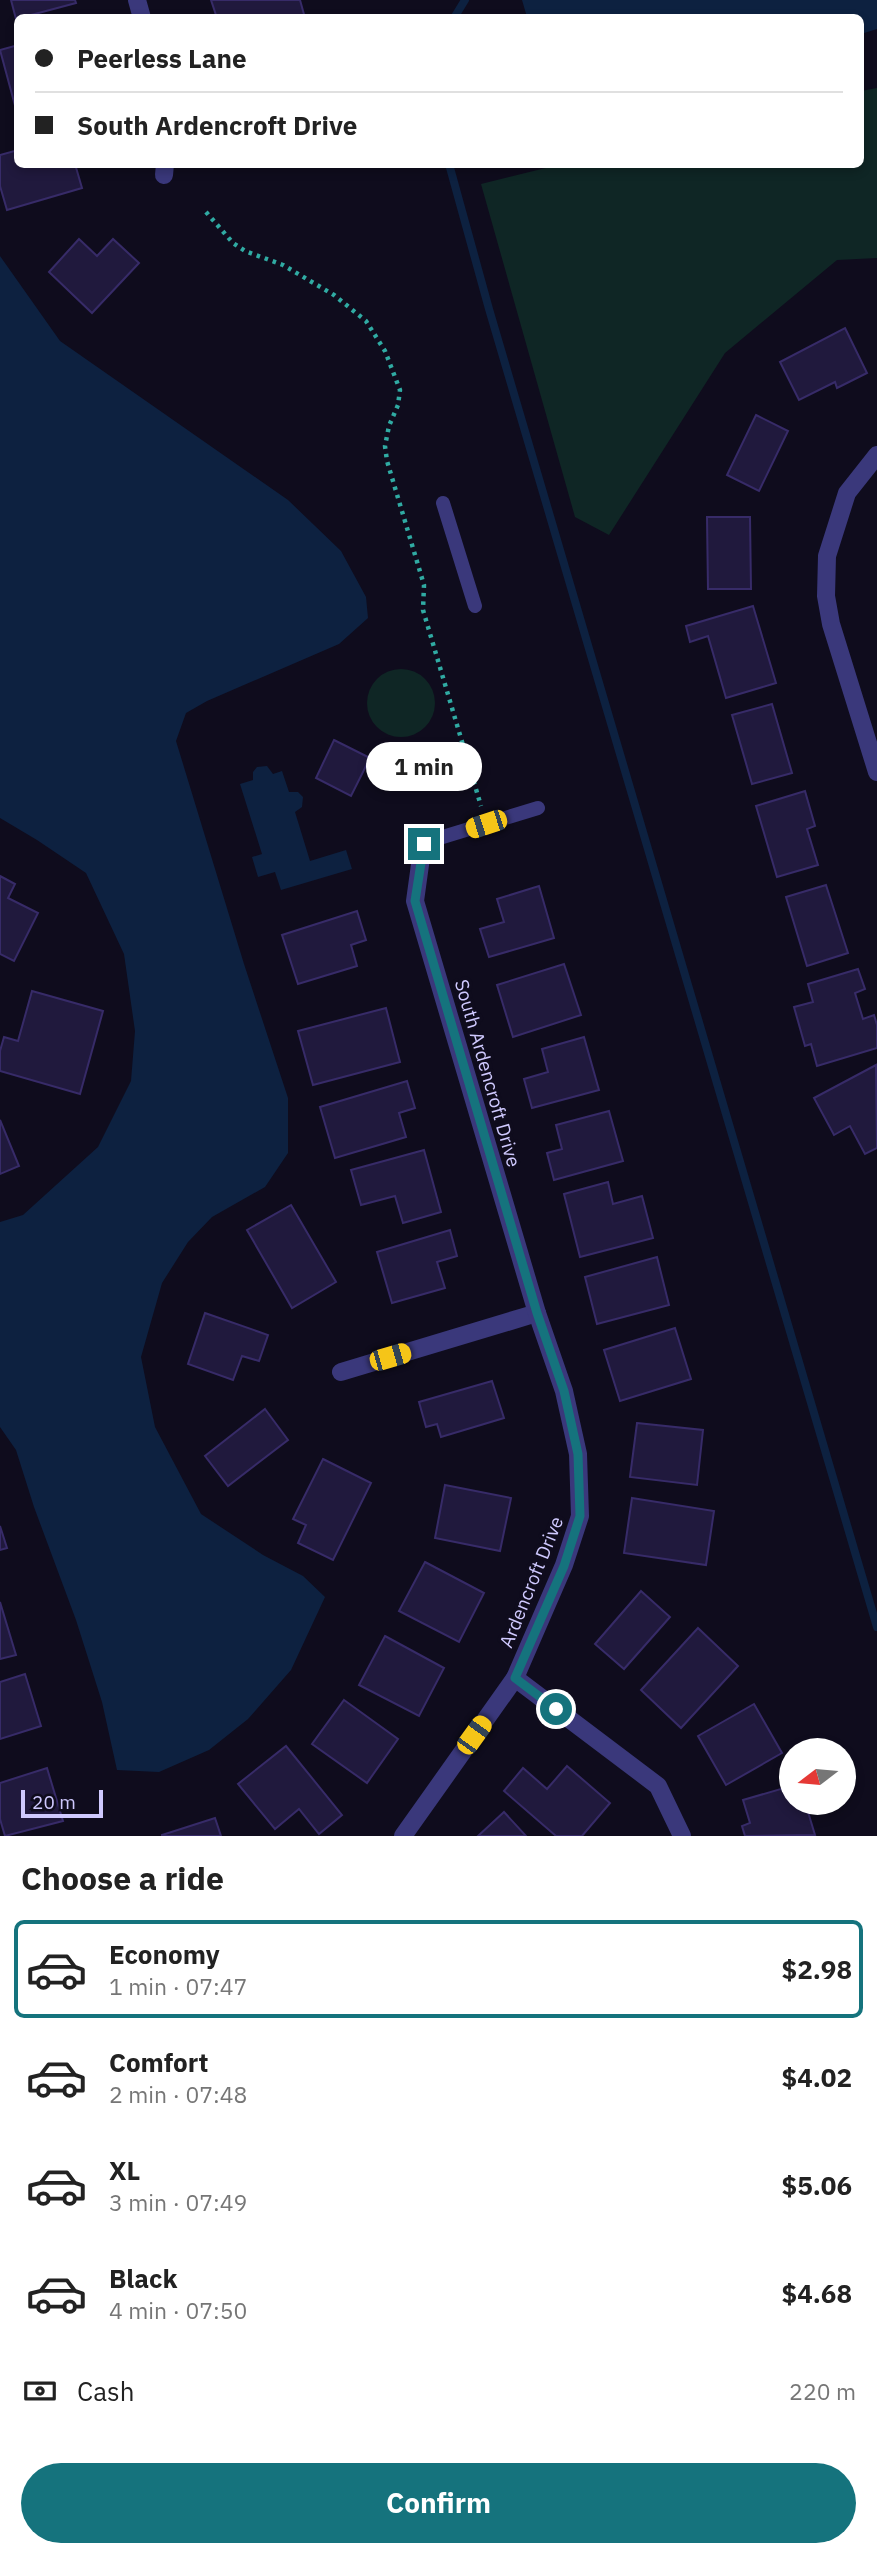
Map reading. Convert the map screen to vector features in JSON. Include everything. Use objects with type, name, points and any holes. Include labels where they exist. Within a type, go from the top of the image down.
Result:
[{"type":"street","points":[[877,455],[847,493],[827,556],[826,596],[831,624],[877,772]]},
{"type":"street","name":"South Ardencroft Drive","points":[[424,844],[415,901],[537,1313]]},
{"type":"street","points":[[341,1372],[537,1313]]},
{"type":"street","name":"Ardencroft Drive","points":[[403,1836],[515,1678],[564,1566],[580,1516],[578,1454],[564,1391],[537,1313]]},
{"type":"street","points":[[515,1678],[658,1786],[682,1836]]},
{"type":"lane","points":[[443,503],[475,606]]},
{"type":"lane","points":[[424,844],[538,808]]},
{"type":"path","points":[[206,212],[239,247],[283,264],[334,295],[366,321],[385,351],[400,390],[398,405],[388,426],[385,446],[387,461],[424,585],[424,610],[486,824]]},
{"type":"green space","points":[[877,88],[877,258],[837,260],[725,353],[609,535],[575,517],[481,184],[546,168],[864,168],[864,90]]},
{"type":"green space","points":[[401,669],[414,672],[425,679],[432,690],[435,703],[432,716],[425,727],[414,734],[401,737],[388,734],[377,727],[370,716],[367,703],[370,690],[377,679],[388,672]]},
{"type":"water","points":[[522,0],[877,0],[877,29],[864,33],[864,14],[526,14]]},
{"type":"water","points":[[0,256],[60,341],[288,500],[341,551],[366,597],[368,618],[339,644],[207,701],[186,713],[176,741],[288,1098],[288,1153],[265,1187],[212,1217],[188,1242],[162,1283],[141,1357],[155,1427],[201,1514],[263,1555],[303,1576],[325,1597],[291,1670],[248,1719],[209,1750],[159,1772],[117,1770],[102,1702],[76,1620],[16,1450],[0,1427],[0,1222],[23,1215],[98,1147],[131,1081],[135,1031],[124,954],[86,873],[0,818]]},
{"type":"water","points":[[267,766],[273,774],[282,771],[289,792],[298,792],[303,797],[302,807],[295,812],[310,861],[346,850],[352,869],[281,890],[275,872],[258,877],[252,857],[262,854],[240,784],[253,780],[253,772],[257,767]]},
{"type":"building","points":[[11,0],[75,0],[76,3],[35,14],[15,14]]},
{"type":"building","points":[[211,0],[300,0],[304,14],[216,14]]},
{"type":"building","points":[[14,46],[14,102],[0,50]]},
{"type":"building","points":[[14,151],[14,168],[76,168],[82,188],[7,210],[0,186],[0,155]]},
{"type":"building","points":[[79,239],[97,256],[113,239],[139,263],[92,313],[49,272]]},
{"type":"building","points":[[845,328],[867,373],[837,388],[835,382],[799,400],[780,362]]},
{"type":"building","points":[[756,415],[788,431],[759,491],[727,475]]},
{"type":"building","points":[[707,517],[750,517],[751,589],[708,589]]},
{"type":"building","points":[[753,606],[776,683],[726,698],[708,636],[690,642],[686,626]]},
{"type":"building","points":[[772,704],[792,773],[752,784],[732,715]]},
{"type":"building","points":[[334,740],[370,758],[351,796],[316,778]]},
{"type":"building","points":[[805,791],[815,826],[807,829],[818,865],[777,877],[756,806]]},
{"type":"building","points":[[0,876],[15,884],[8,898],[38,913],[14,961],[0,954]]},
{"type":"building","points":[[826,885],[848,953],[807,966],[786,897]]},
{"type":"building","points":[[539,886],[554,938],[489,957],[480,929],[504,922],[497,899]]},
{"type":"building","points":[[357,911],[366,940],[351,945],[357,966],[298,984],[282,935]]},
{"type":"building","points":[[564,964],[581,1015],[513,1037],[497,985]]},
{"type":"building","points":[[858,969],[865,989],[855,993],[863,1019],[874,1015],[877,1048],[817,1066],[811,1044],[805,1046],[794,1007],[813,1002],[808,984]]},
{"type":"building","points":[[32,991],[103,1011],[80,1094],[0,1071],[0,1051],[4,1037],[18,1041]]},
{"type":"building","points":[[386,1008],[400,1062],[313,1085],[298,1031]]},
{"type":"building","points":[[584,1037],[599,1090],[532,1108],[524,1079],[548,1072],[542,1049]]},
{"type":"building","points":[[876,1065],[877,1148],[865,1154],[850,1126],[834,1135],[814,1098]]},
{"type":"building","points":[[407,1081],[415,1108],[399,1113],[406,1137],[335,1158],[320,1107]]},
{"type":"building","points":[[609,1111],[623,1161],[554,1180],[547,1153],[562,1149],[556,1125]]},
{"type":"building","points":[[0,1120],[19,1166],[0,1174]]},
{"type":"building","points":[[424,1150],[441,1212],[403,1223],[395,1196],[361,1205],[351,1170]]},
{"type":"building","points":[[608,1182],[613,1204],[642,1196],[653,1238],[580,1257],[564,1194]]},
{"type":"building","points":[[291,1205],[336,1282],[292,1308],[247,1230]]},
{"type":"building","points":[[450,1230],[457,1256],[437,1262],[445,1288],[392,1303],[377,1252]]},
{"type":"building","points":[[657,1257],[669,1305],[597,1324],[585,1277]]},
{"type":"building","points":[[205,1313],[268,1335],[259,1361],[242,1356],[233,1380],[188,1364]]},
{"type":"building","points":[[675,1328],[691,1379],[620,1401],[604,1350]]},
{"type":"building","points":[[492,1381],[504,1418],[441,1437],[437,1424],[426,1427],[419,1402]]},
{"type":"building","points":[[265,1409],[288,1440],[228,1486],[205,1456]]},
{"type":"building","points":[[637,1423],[703,1430],[697,1485],[630,1477]]},
{"type":"building","points":[[323,1459],[371,1483],[333,1560],[298,1543],[306,1525],[293,1519]]},
{"type":"building","points":[[445,1485],[511,1498],[500,1551],[435,1538]]},
{"type":"building","points":[[632,1498],[714,1511],[706,1565],[624,1553]]},
{"type":"building","points":[[0,1526],[7,1548],[0,1550]]},
{"type":"building","points":[[425,1562],[484,1593],[459,1642],[399,1611]]},
{"type":"building","points":[[641,1591],[670,1617],[624,1669],[595,1644]]},
{"type":"building","points":[[0,1602],[16,1655],[0,1659]]},
{"type":"building","points":[[698,1628],[738,1666],[681,1728],[641,1690]]},
{"type":"building","points":[[385,1636],[444,1668],[419,1716],[359,1685]]},
{"type":"building","points":[[25,1674],[41,1726],[0,1739],[0,1682]]},
{"type":"building","points":[[344,1700],[398,1739],[367,1783],[312,1744]]},
{"type":"building","points":[[754,1704],[779,1748],[779,1755],[726,1785],[698,1736]]},
{"type":"building","points":[[286,1746],[342,1815],[319,1834],[299,1809],[275,1829],[238,1784]]},
{"type":"building","points":[[567,1766],[610,1803],[582,1836],[556,1836],[504,1791],[523,1768],[547,1789]]},
{"type":"building","points":[[47,1768],[63,1821],[5,1836],[0,1819],[0,1783]]},
{"type":"building","points":[[779,1790],[779,1815],[809,1815],[815,1835],[745,1836],[742,1826],[750,1823],[743,1800]]},
{"type":"building","points":[[504,1812],[526,1836],[478,1836]]},
{"type":"building","points":[[215,1818],[221,1836],[162,1836],[162,1835]]},
{"type":"waterway","points":[[456,14],[465,0]]},
{"type":"waterway","points":[[450,168],[489,309],[877,1627]]},
{"type":"route","points":[[424,844],[415,901],[537,1313],[564,1391],[578,1454],[580,1516],[564,1566],[515,1678],[556,1709]]}]
